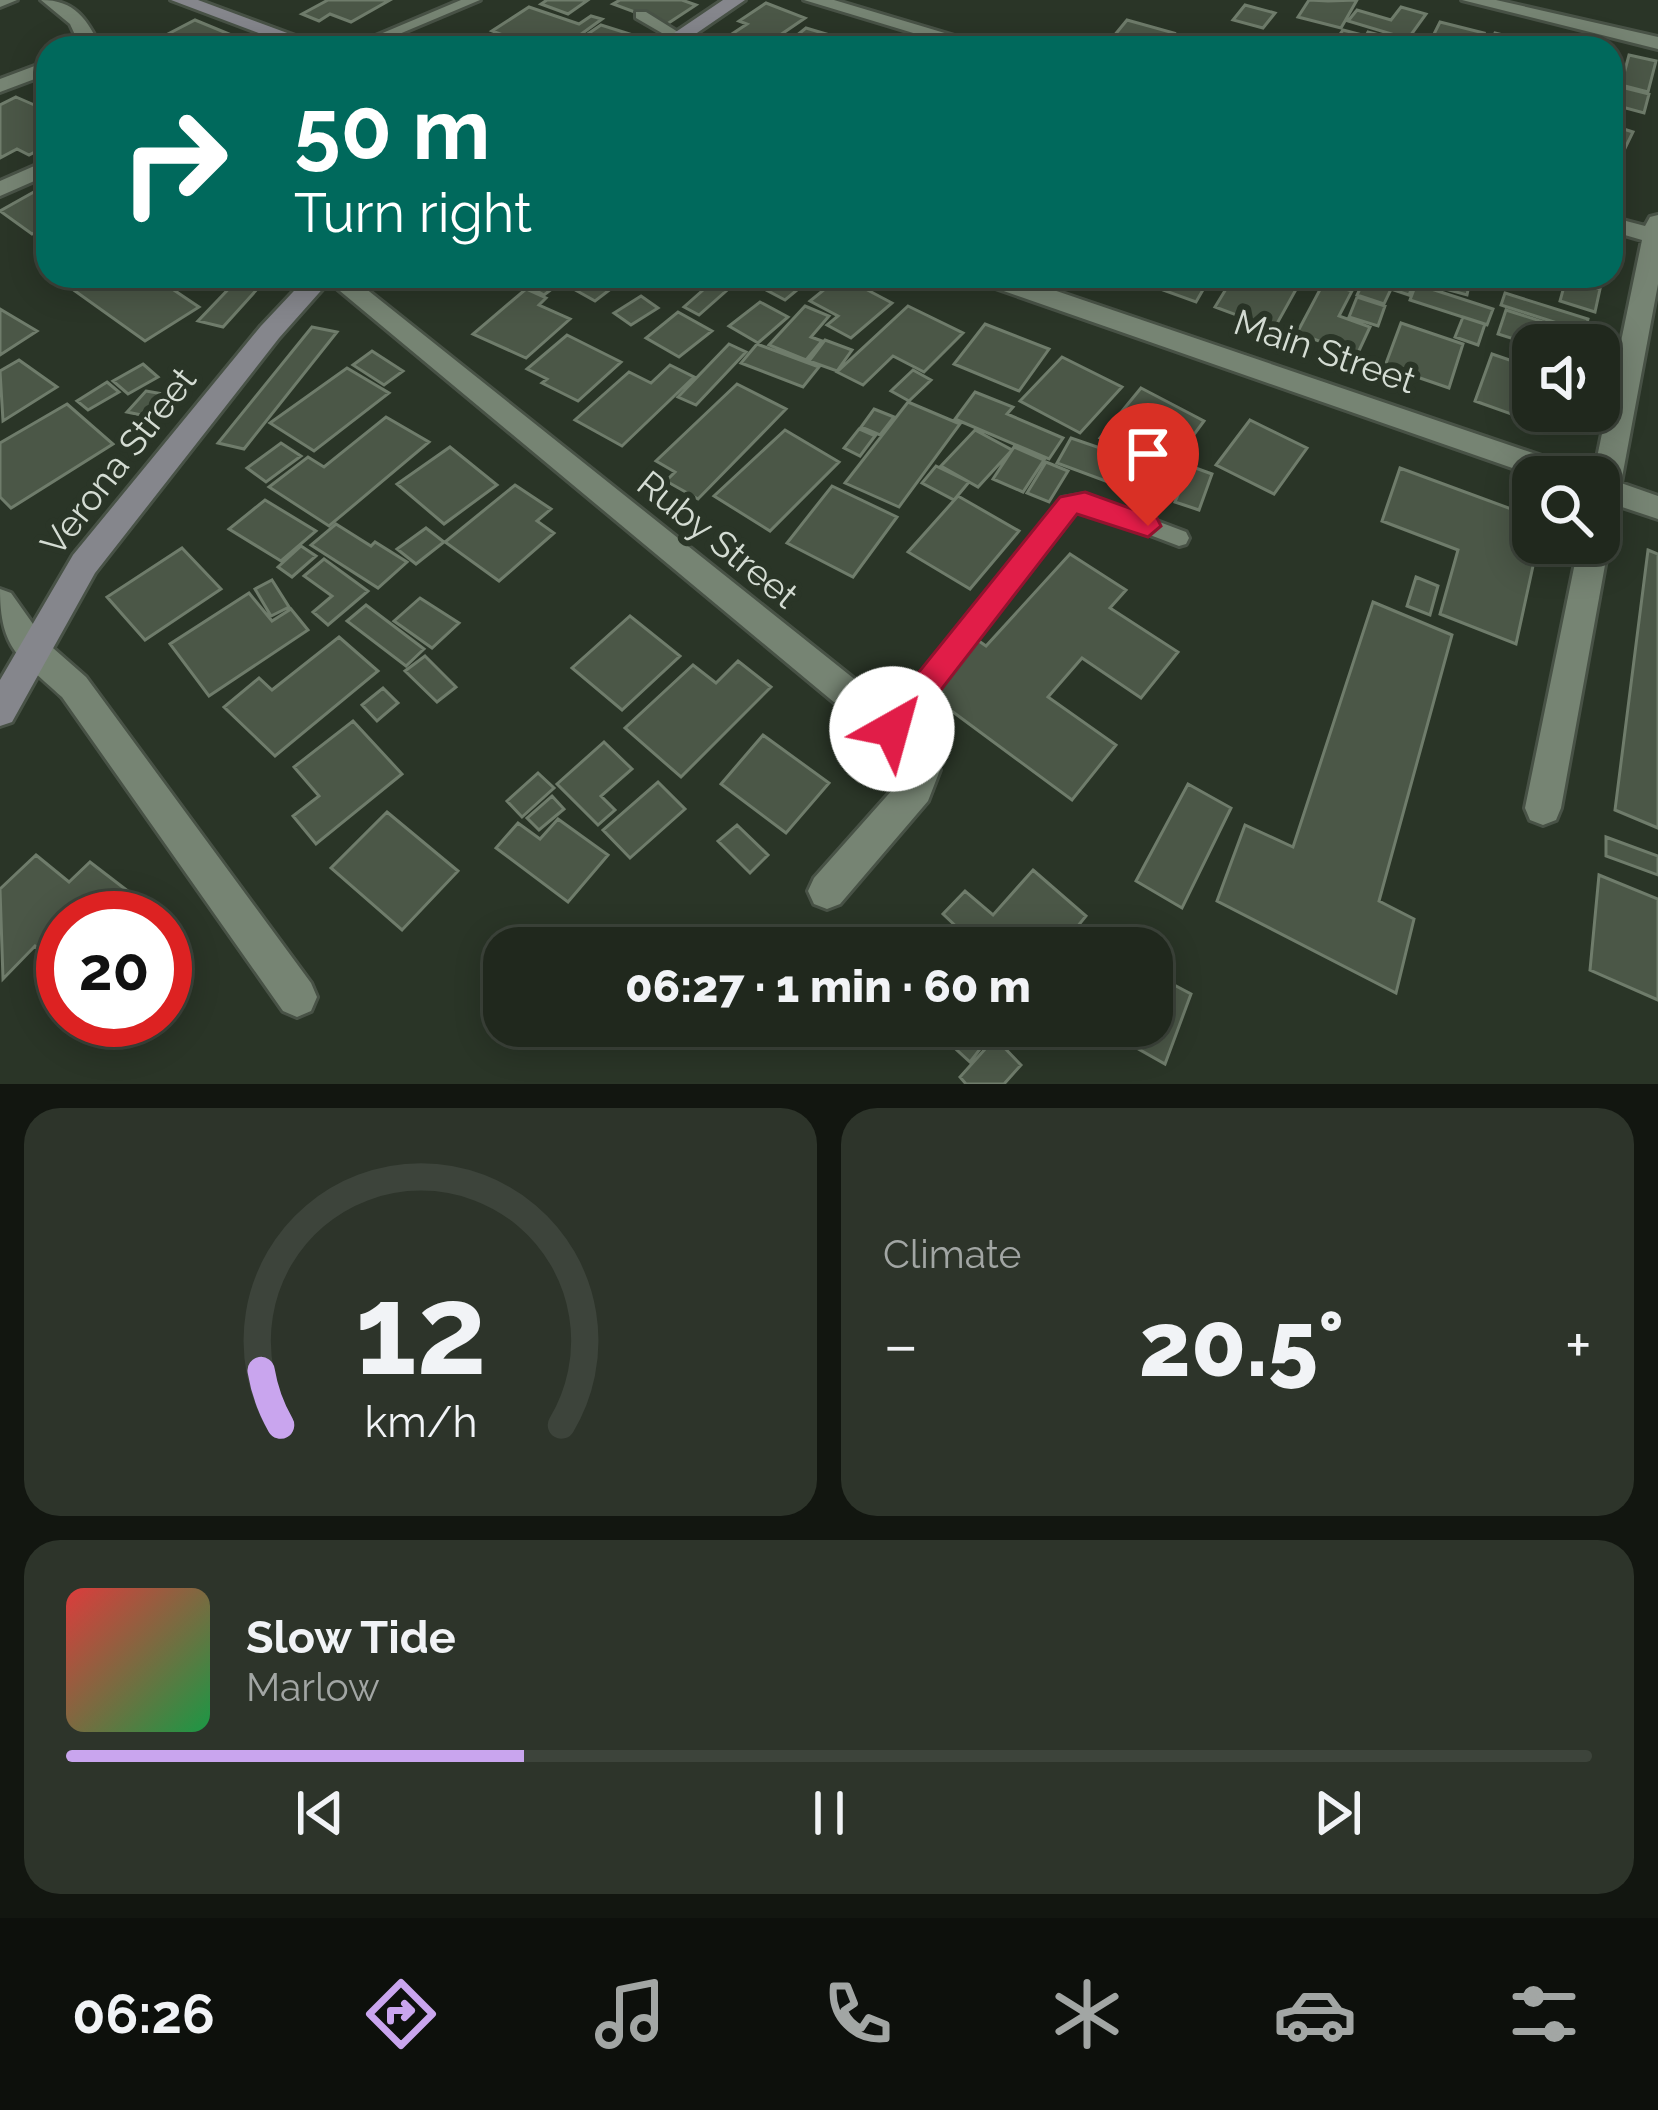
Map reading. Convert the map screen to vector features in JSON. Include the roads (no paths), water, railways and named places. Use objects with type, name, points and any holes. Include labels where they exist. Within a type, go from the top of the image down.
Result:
[{"type":"main road","points":[[181,0],[284,36]]},
{"type":"main road","points":[[680,36],[729,1]]},
{"type":"main road","name":"Verona Street","points":[[0,711],[69,587],[108,531],[311,288]]},
{"type":"street","points":[[50,0],[78,21],[85,36]]},
{"type":"street","points":[[813,0],[943,36]]},
{"type":"street","points":[[1471,0],[1658,43]]},
{"type":"street","points":[[0,86],[36,72]]},
{"type":"street","points":[[0,189],[36,172]]},
{"type":"street","points":[[1610,456],[1657,232],[1623,226]]},
{"type":"street","name":"Ruby Street","points":[[349,288],[915,748],[923,770],[916,789],[827,891]]},
{"type":"street","name":"Main Street","points":[[1022,288],[1512,457]]},
{"type":"street","points":[[1620,501],[1658,508]]},
{"type":"street","points":[[1543,808],[1590,564]]},
{"type":"street","points":[[0,602],[34,651],[74,687],[297,997]]},
{"type":"lane","points":[[0,3],[10,0]]},
{"type":"lane","points":[[384,36],[473,0]]},
{"type":"lane","points":[[641,15],[663,36]]},
{"type":"lane","points":[[892,729],[1069,504],[1085,502],[1179,538]]}]
